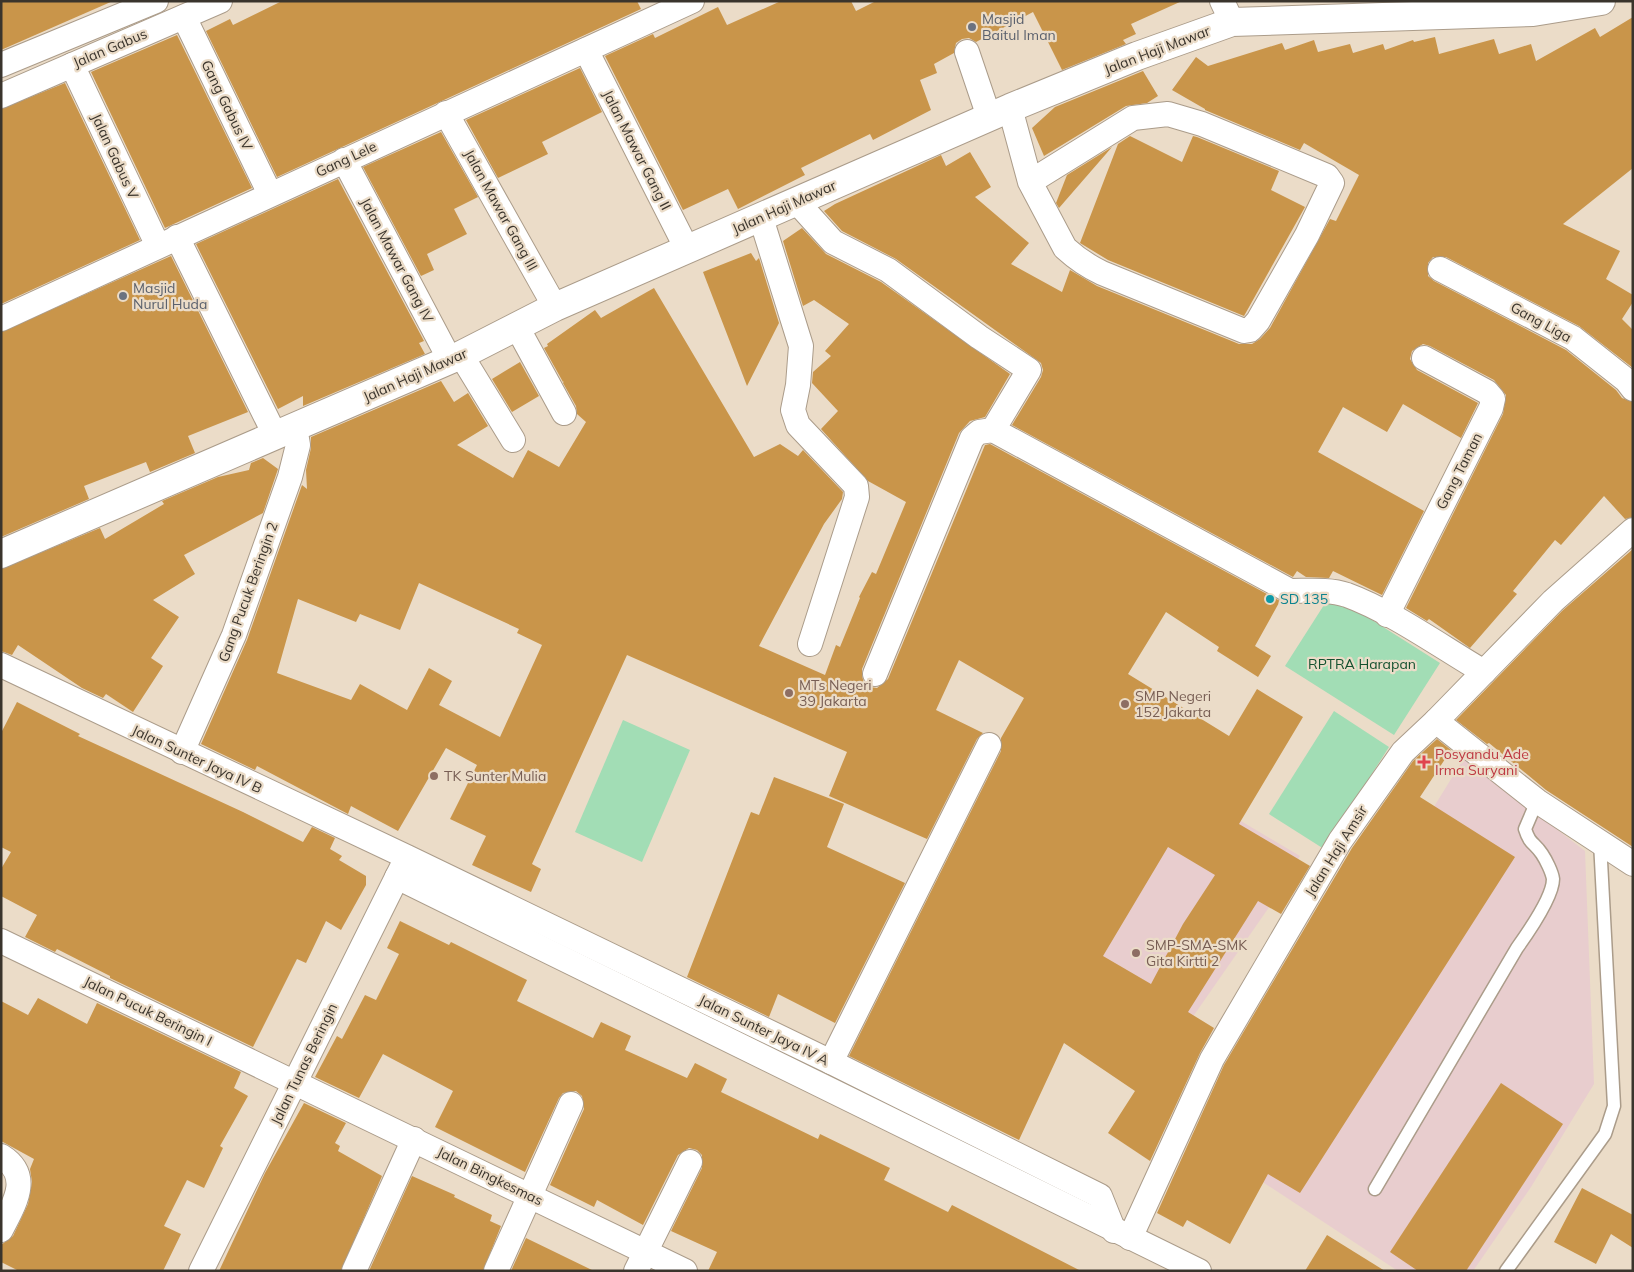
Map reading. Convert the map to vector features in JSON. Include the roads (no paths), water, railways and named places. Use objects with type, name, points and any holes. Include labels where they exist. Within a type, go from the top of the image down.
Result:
[{"type":"street","points":[[1,65],[124,7],[156,1]]},
{"type":"street","name":"Jalan Gabus","points":[[1,96],[220,1]]},
{"type":"street","name":"Gang Lele","points":[[1,319],[692,1]]},
{"type":"street","name":"Jalan Haji Mawar","points":[[1,554],[456,357],[555,308],[796,201],[999,113],[1137,56],[1227,12],[1533,12],[1601,1]]},
{"type":"street","name":"Gang Gabus IV","points":[[184,17],[270,194]]},
{"type":"street","name":"Jalan Mawar Gang II","points":[[586,50],[687,249]]},
{"type":"street","points":[[967,52],[999,113],[1030,182],[1065,248],[1080,262],[1244,331],[1250,330],[1258,321],[1307,234],[1332,182],[1326,176],[1202,124],[1168,114],[1133,118],[1030,182]]},
{"type":"street","name":"Jalan Gabus V","points":[[72,65],[168,242],[285,431]]},
{"type":"street","name":"Jalan Mawar Gang III","points":[[446,113],[555,308]]},
{"type":"street","name":"Jalan Mawar Gang IV","points":[[344,160],[456,357],[513,440]]},
{"type":"street","points":[[796,201],[833,242],[888,270],[979,337],[1029,370],[993,430]]},
{"type":"street","points":[[761,218],[802,346],[793,410],[798,425],[856,486],[857,496],[810,644]]},
{"type":"street","name":"Gang Liga","points":[[1440,269],[1573,338],[1626,380],[1633,389]]},
{"type":"street","points":[[517,327],[564,413]]},
{"type":"street","name":"Gang Taman","points":[[1387,615],[1491,408],[1493,399],[1487,392],[1424,358]]},
{"type":"street","points":[[875,674],[972,438],[979,432],[993,430],[1290,591],[1319,590],[1346,595],[1387,615],[1484,672]]},
{"type":"street","name":"Gang Pucuk Beringin 2","points":[[182,752],[234,635],[290,477],[298,445],[285,431]]},
{"type":"street","name":"Jalan Haji Amsir","points":[[1122,1234],[1212,1060],[1335,850],[1403,752],[1436,721],[1553,601],[1633,530]]},
{"type":"street","name":"Jalan Sunter Jaya IV B","points":[[1,665],[182,752],[399,861]]},
{"type":"street","points":[[1436,721],[1537,801],[1633,864]]},
{"type":"street","points":[[831,1062],[988,745]]},
{"type":"street","name":"Jalan Sunter Jaya IV A","points":[[399,861],[831,1062],[1100,1196],[1122,1234]]},
{"type":"street","name":"Jalan Sunter Jaya IV A","points":[[399,861],[1122,1234],[1198,1271]]},
{"type":"street","name":"Jalan Tunas Beringin","points":[[201,1271],[295,1081],[399,861]]},
{"type":"street","name":"Jalan Pucuk Beringin I","points":[[1,941],[295,1081]]},
{"type":"street","name":"Jalan Bingkesmas","points":[[295,1081],[530,1196],[641,1261],[685,1271]]},
{"type":"street","points":[[496,1271],[571,1104]]},
{"type":"street","points":[[354,1271],[414,1140]]},
{"type":"street","points":[[1,1156],[16,1170],[20,1184],[17,1198],[1,1230]]},
{"type":"street","points":[[641,1261],[690,1162]]},
{"type":"lane","points":[[1375,1189],[1517,948],[1536,920],[1548,896],[1553,880],[1542,853],[1529,842],[1525,829],[1537,801]]},
{"type":"lane","points":[[1506,1271],[1605,1134],[1614,1106],[1600,842]]},
{"type":"place","name":"Masjid Baitul Iman","points":[[972,27]]},
{"type":"place","name":"Masjid Nurul Huda","points":[[123,296]]},
{"type":"place","name":"SD 135","points":[[1270,599]]},
{"type":"place","name":"MTs Negeri 39 Jakarta","points":[[789,693]]},
{"type":"place","name":"SMP Negeri 152 Jakarta","points":[[1125,704]]},
{"type":"place","name":"Posyandu Ade Irma Suryani","points":[[1424,762]]},
{"type":"place","name":"TK Sunter Mulia","points":[[434,776]]},
{"type":"place","name":"SMP-SMA-SMK Gita Kirtti 2","points":[[1136,953]]},
{"type":"park label","name":"RPTRA Harapan","points":[[1362,664]]}]
